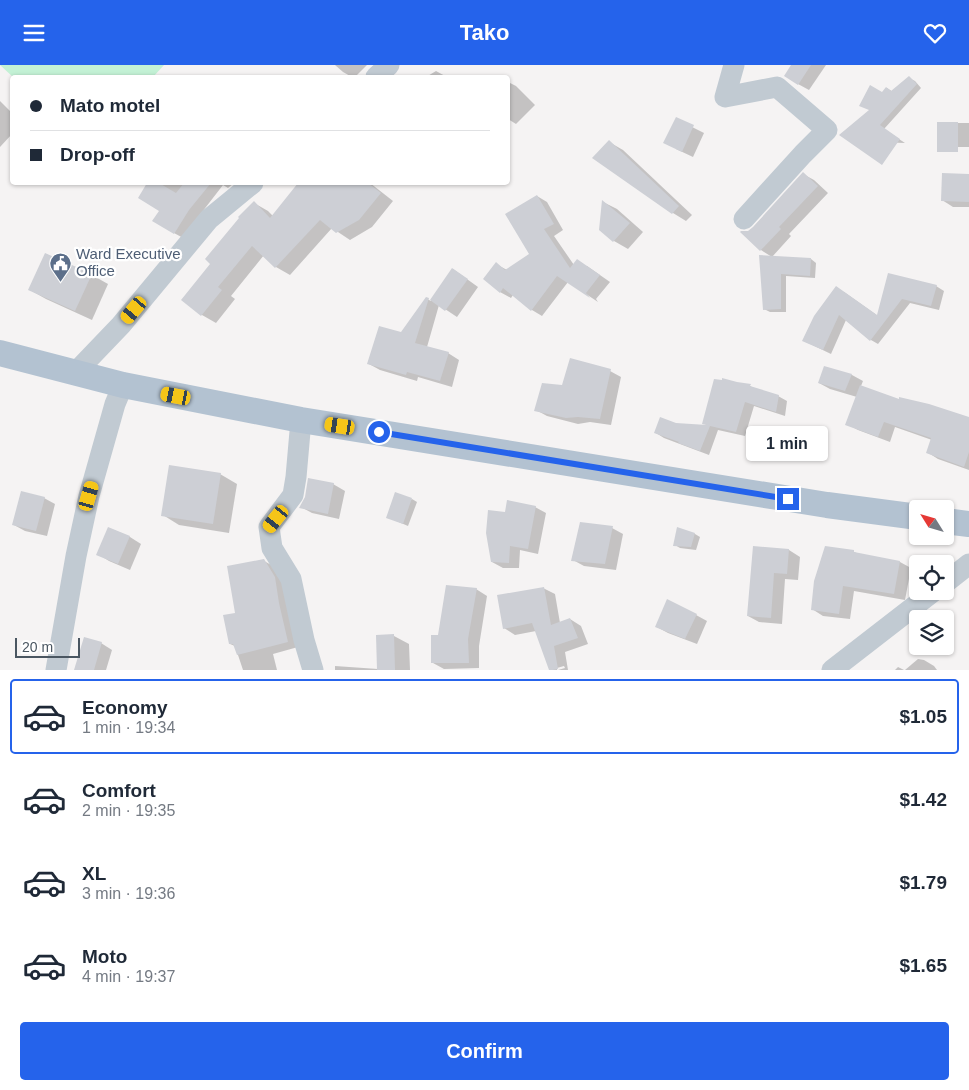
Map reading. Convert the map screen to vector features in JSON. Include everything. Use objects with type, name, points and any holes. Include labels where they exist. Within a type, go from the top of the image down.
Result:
[{"type":"main road","points":[[0,353],[123,385],[301,420],[817,504],[909,516]]},
{"type":"main road","points":[[954,522],[969,524]]},
{"type":"street","points":[[378,75],[388,65]]},
{"type":"street","points":[[734,65],[725,97],[777,87],[827,130],[802,154],[744,219]]},
{"type":"street","points":[[76,372],[121,325],[209,219],[250,185]]},
{"type":"street","points":[[56,670],[76,556],[89,496],[115,404],[123,385]]},
{"type":"street","points":[[301,420],[293,495],[269,527],[272,548],[291,579],[304,640],[313,670]]},
{"type":"street","points":[[954,576],[969,564]]},
{"type":"street","points":[[832,670],[922,600]]},
{"type":"green space","points":[[0,65],[164,65],[155,75],[11,75]]},
{"type":"building","points":[[791,65],[811,65],[798,85],[784,76]]},
{"type":"building","points":[[909,76],[917,84],[880,125],[900,139],[882,165],[839,135],[869,110],[859,106],[870,85],[882,92],[886,87],[891,91]]},
{"type":"building","points":[[676,117],[694,125],[682,152],[663,143]]},
{"type":"building","points":[[937,122],[958,122],[958,152],[937,152]]},
{"type":"building","points":[[609,140],[679,206],[672,214],[592,158]]},
{"type":"building","points":[[803,172],[818,186],[779,227],[781,229],[760,251],[740,232],[748,231],[753,227]]},
{"type":"building","points":[[942,173],[969,174],[969,202],[941,201]]},
{"type":"building","points":[[146,185],[162,185],[176,193],[182,185],[209,185],[189,210],[174,234],[152,221],[159,211],[138,198]]},
{"type":"building","points":[[296,185],[371,185],[381,193],[359,220],[336,233],[320,220],[275,268],[252,246],[218,287],[222,290],[201,316],[181,300],[210,264],[205,259],[238,217],[254,201],[270,218]]},
{"type":"building","points":[[537,195],[554,224],[544,229],[570,268],[577,259],[600,275],[586,293],[590,298],[557,276],[531,311],[503,288],[500,293],[483,279],[496,262],[505,270],[529,254],[505,214]]},
{"type":"building","points":[[602,200],[630,223],[613,242],[599,230]]},
{"type":"building","points":[[45,253],[92,274],[75,311],[28,290]]},
{"type":"building","points":[[759,255],[811,258],[810,276],[781,274],[781,309],[763,310]]},
{"type":"building","points":[[452,268],[468,279],[445,311],[430,300]]},
{"type":"building","points":[[888,273],[937,285],[931,306],[902,299],[870,341],[839,315],[823,350],[802,341],[814,316],[836,286],[877,315]]},
{"type":"building","points":[[426,297],[429,298],[415,343],[449,352],[440,381],[407,372],[406,375],[367,364],[379,326],[401,332]]},
{"type":"building","points":[[570,358],[611,369],[600,419],[566,418],[534,411],[542,383],[562,385]]},
{"type":"building","points":[[824,366],[852,374],[845,391],[818,383]]},
{"type":"building","points":[[722,378],[751,384],[750,386],[779,395],[776,412],[745,402],[736,432],[710,426],[700,451],[654,433],[660,417],[676,423],[707,425],[702,424],[714,379],[722,380]]},
{"type":"building","points":[[860,385],[899,399],[899,397],[929,404],[969,417],[969,452],[964,467],[926,453],[931,438],[884,422],[878,437],[845,425]]},
{"type":"building","points":[[169,465],[221,473],[213,524],[161,516]]},
{"type":"building","points":[[308,478],[334,483],[328,514],[299,508],[305,497]]},
{"type":"building","points":[[21,491],[45,497],[36,531],[12,525]]},
{"type":"building","points":[[395,492],[412,498],[403,524],[386,518]]},
{"type":"building","points":[[507,500],[536,506],[528,549],[510,546],[509,563],[491,562],[486,533],[488,510],[505,512]]},
{"type":"building","points":[[580,522],[613,526],[605,564],[571,561]]},
{"type":"building","points":[[108,527],[130,536],[118,564],[96,555]]},
{"type":"building","points":[[677,527],[695,533],[691,547],[673,546]]},
{"type":"building","points":[[753,546],[789,549],[787,574],[774,573],[771,618],[747,616]]},
{"type":"building","points":[[825,546],[854,550],[854,552],[900,561],[894,594],[843,586],[839,614],[811,610],[814,581]]},
{"type":"building","points":[[264,559],[275,577],[288,642],[237,655],[233,644],[229,644],[223,615],[235,613],[227,566]]},
{"type":"building","points":[[446,585],[477,588],[468,639],[469,663],[431,663],[431,635],[438,635]]},
{"type":"building","points":[[544,587],[551,625],[570,618],[578,638],[554,646],[558,669],[553,670],[549,670],[532,623],[503,629],[497,595]]},
{"type":"building","points":[[667,599],[697,614],[685,639],[655,627]]},
{"type":"building","points":[[394,634],[395,670],[377,670],[376,635]]},
{"type":"building","points":[[84,637],[102,642],[94,670],[74,670]]},
{"type":"place","name":"Ward Executive Office","points":[[60,282]]},
{"type":"route","points":[[379,432],[788,499]]}]
